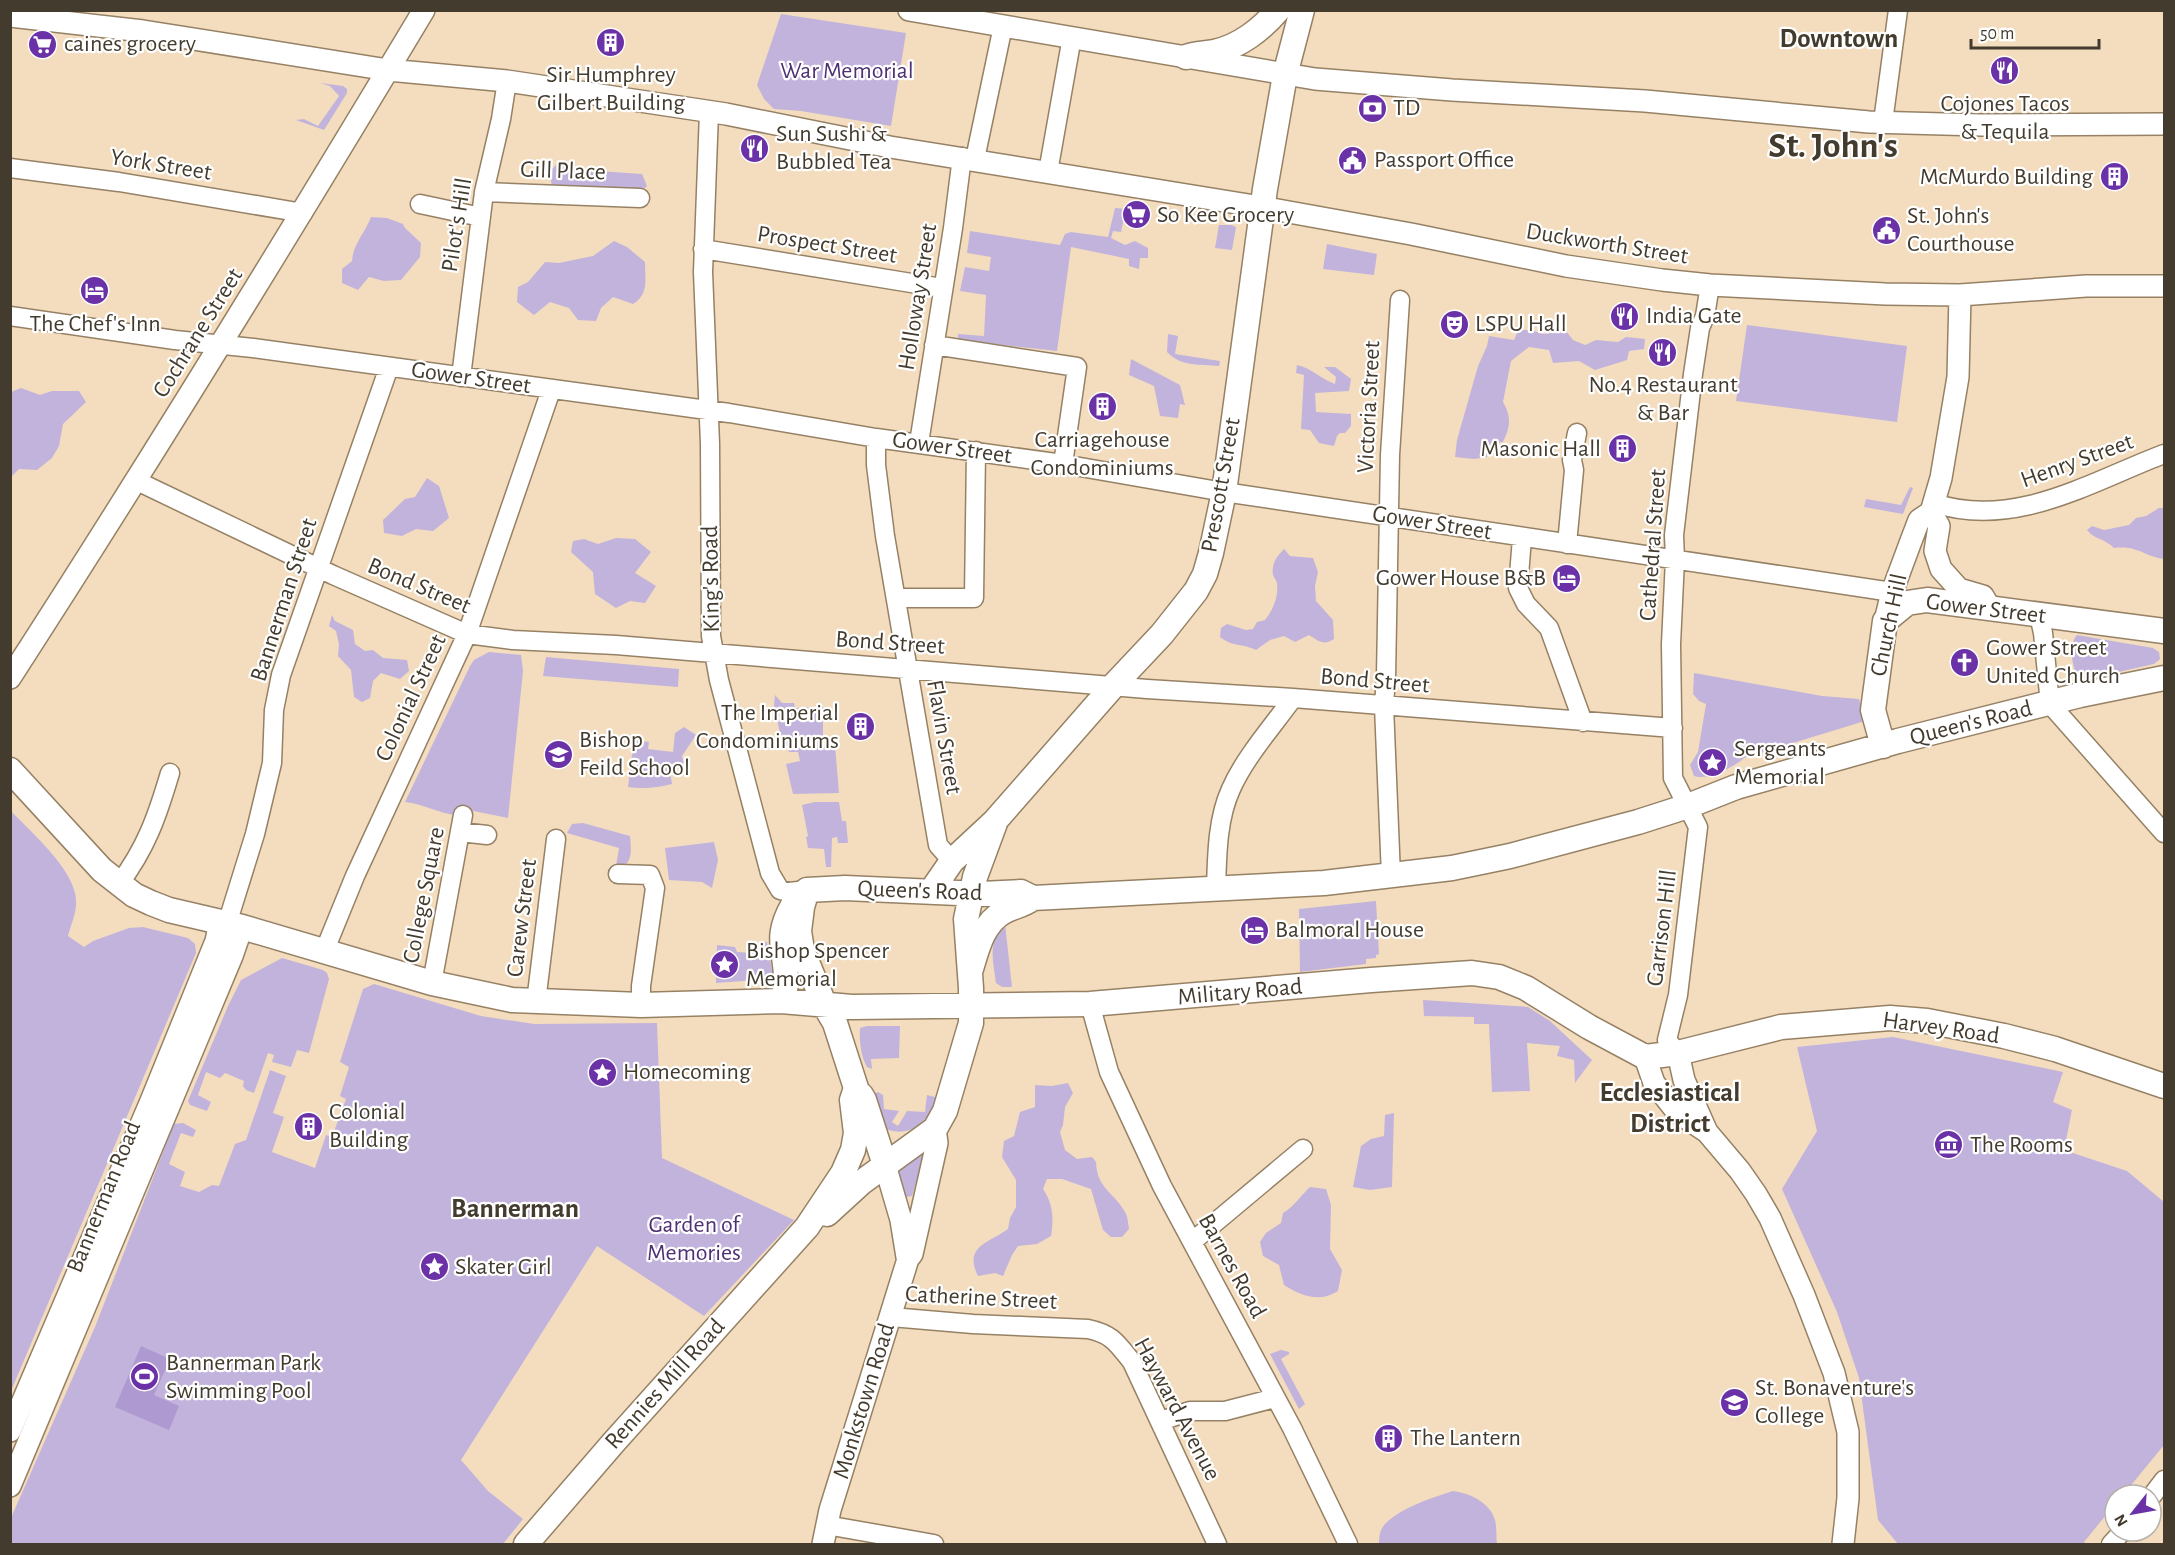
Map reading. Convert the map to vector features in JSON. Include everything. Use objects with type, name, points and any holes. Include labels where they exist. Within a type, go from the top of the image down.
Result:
[{"type":"main road","points":[[1186,57],[1230,47],[1250,36],[1278,10]]},
{"type":"main road","name":"Prescott Street","points":[[932,890],[952,861],[995,821],[1162,634],[1196,591],[1212,553],[1224,492],[1262,207],[1285,75],[1302,10]]},
{"type":"main road","name":"Gower Street","points":[[1885,621],[1901,606],[1913,601],[1927,600],[2163,632]]},
{"type":"main road","name":"Church Hill","points":[[1883,746],[1873,710],[1885,621]]},
{"type":"main road","name":"Queen's Road","points":[[807,890],[844,888],[971,893],[1021,892],[1033,898],[1324,883],[1452,868],[1510,856],[1638,822],[1688,806],[1736,786],[1883,746],[2080,695],[2164,678]]},
{"type":"main road","name":"Military Road","points":[[10,770],[86,854],[118,884],[134,895],[152,903],[432,983],[512,1000],[641,1005],[781,1001],[825,1006],[970,1007],[991,1004],[1090,1004],[1472,973],[1499,977],[1526,988],[1589,1027],[1645,1057]]},
{"type":"main road","name":"Prescott Street","points":[[970,1007],[966,919],[975,877],[995,821]]},
{"type":"main road","points":[[781,1001],[786,985],[781,941],[784,922],[792,906],[807,890]]},
{"type":"main road","name":"Rennies Mill Road","points":[[526,1545],[614,1442],[807,1227],[843,1173],[856,1133],[852,1100],[856,1088],[835,1023],[825,1006],[802,950],[799,931],[807,890]]},
{"type":"main road","points":[[970,972],[989,923],[999,914],[1010,908],[1022,906],[1033,898]]},
{"type":"main road","name":"Monkstown Road","points":[[935,1129],[951,1096],[970,1023],[970,1007]]},
{"type":"main road","name":"Harvey Road","points":[[1678,1053],[1781,1027],[1890,1018],[1928,1021],[2004,1036],[2055,1049],[2164,1086]]},
{"type":"main road","points":[[1645,1057],[1678,1053]]},
{"type":"main road","points":[[856,1088],[864,1100],[885,1165]]},
{"type":"main road","name":"Rennies Mill Road","points":[[807,1227],[825,1217],[862,1182],[935,1129]]},
{"type":"street","name":"Cochrane Street","points":[[10,678],[137,481],[219,345],[303,213],[424,10]]},
{"type":"street","points":[[909,10],[1285,75],[1452,90],[1645,101],[1883,123],[2164,124]]},
{"type":"street","points":[[1883,123],[1898,10]]},
{"type":"street","name":"Duckworth Street","points":[[10,16],[143,31],[388,70],[507,81],[708,112],[890,147],[969,158],[989,164],[1262,207],[1411,234],[1566,266],[1710,285],[1885,294],[1960,295],[2086,286],[2162,285]]},
{"type":"street","name":"Holloway Street","points":[[919,443],[953,228],[1004,26]]},
{"type":"street","points":[[1048,172],[1072,37]]},
{"type":"street","name":"Pilot's Hill","points":[[461,377],[484,192],[507,81]]},
{"type":"street","name":"King's Road","points":[[708,112],[703,249],[711,636],[719,680],[770,873],[780,890],[789,892],[807,890]]},
{"type":"street","name":"York Street","points":[[10,168],[119,182],[303,213]]},
{"type":"street","name":"Gill Place","points":[[484,192],[640,198]]},
{"type":"street","points":[[420,204],[481,218]]},
{"type":"street","name":"Prospect Street","points":[[703,249],[942,288]]},
{"type":"street","name":"Cathedral Street","points":[[1688,806],[1673,778],[1671,645],[1674,535],[1686,423],[1700,328],[1705,316],[1710,285]]},
{"type":"street","name":"Church Hill","points":[[1960,295],[1958,376],[1948,444],[1933,508],[1939,526],[1935,551],[1941,569],[1959,589],[1983,596],[1990,608]]},
{"type":"street","name":"Victoria Street","points":[[1391,876],[1384,706],[1388,516],[1400,300]]},
{"type":"street","name":"Gower Street","points":[[10,316],[708,411],[876,438],[1063,464],[1224,492],[1522,538],[1892,592]]},
{"type":"street","points":[[934,345],[1077,367],[1063,464]]},
{"type":"street","name":"Bannerman Street","points":[[230,924],[272,764],[274,710],[279,683],[389,367]]},
{"type":"street","name":"Colonial Street","points":[[324,952],[355,876],[467,634],[551,390]]},
{"type":"street","points":[[1567,544],[1577,433]]},
{"type":"street","name":"Flavin Street","points":[[876,438],[876,465],[896,598],[938,845],[952,861]]},
{"type":"street","points":[[896,598],[974,598],[976,451]]},
{"type":"street","name":"Henry Street","points":[[1933,508],[1954,510],[2017,508],[2065,496],[2164,454]]},
{"type":"street","name":"Bond Street","points":[[137,481],[319,569],[467,634],[513,640],[616,645],[1114,686],[1672,728]]},
{"type":"street","name":"Church Hill","points":[[1885,621],[1892,592],[1919,520],[1933,508]]},
{"type":"street","points":[[1522,538],[1518,588],[1526,604],[1549,628],[1583,722]]},
{"type":"street","points":[[2039,615],[2050,704],[2164,833]]},
{"type":"street","points":[[1216,890],[1218,851],[1230,791],[1293,698]]},
{"type":"street","points":[[118,884],[146,842],[160,808],[170,774]]},
{"type":"street","name":"Garrison Hill","points":[[1678,1053],[1667,1040],[1678,995],[1698,828],[1688,806]]},
{"type":"street","name":"College Square","points":[[432,983],[462,823],[487,835]]},
{"type":"street","name":"Carew Street","points":[[536,1002],[556,839]]},
{"type":"street","points":[[618,874],[648,868],[655,888],[641,986],[641,1005]]},
{"type":"street","name":"Bannerman Road","points":[[10,1431],[151,1101],[216,941],[230,924]]},
{"type":"street","name":"Bannerman Road","points":[[10,1486],[232,956],[230,924]]},
{"type":"street","name":"Barnes Road","points":[[1090,1004],[1109,1072],[1162,1186],[1292,1428],[1348,1545]]},
{"type":"street","points":[[1678,1053],[1684,1080],[1707,1132]]},
{"type":"street","points":[[1645,1057],[1654,1083],[1677,1112],[1707,1132],[1740,1171],[1770,1218],[1834,1373],[1848,1432],[1846,1543]]},
{"type":"street","name":"Monkstown Road","points":[[824,1535],[908,1259],[912,1254],[936,1143],[935,1129]]},
{"type":"street","points":[[1193,1241],[1303,1149]]},
{"type":"street","name":"Monkstown Road","points":[[885,1165],[901,1220],[904,1249],[908,1259]]},
{"type":"street","name":"Catherine Street","points":[[891,1317],[973,1324],[1069,1327]]},
{"type":"street","name":"Hayward Avenue","points":[[1069,1327],[1104,1333],[1116,1341],[1132,1362],[1217,1545]]},
{"type":"street","points":[[1161,1421],[1190,1411],[1226,1411],[1275,1398]]},
{"type":"street","points":[[824,1535],[934,1545]]},
{"type":"green space","name":"War Memorial","points":[[781,14],[906,33],[891,126],[801,111],[774,109],[764,99],[757,85]]},
{"type":"green space","points":[[320,83],[343,86],[347,89],[347,93],[324,130],[296,120],[304,119],[318,126],[339,96],[330,86]]},
{"type":"green space","points":[[556,165],[570,169],[642,174],[647,186],[640,192],[552,189],[550,171]]},
{"type":"green space","points":[[1115,208],[1126,209],[1121,232],[1113,231],[1111,238],[1125,245],[1135,241],[1148,248],[1148,258],[1140,258],[1139,269],[1129,266],[1129,259],[1071,247],[1057,351],[958,340],[958,334],[984,336],[986,295],[960,291],[965,267],[989,271],[991,257],[967,253],[970,231],[1060,245],[1065,234],[1071,232],[1108,237]]},
{"type":"green space","points":[[371,217],[387,218],[403,224],[421,243],[420,257],[401,280],[384,281],[369,277],[358,290],[342,283],[342,269],[352,261],[355,249]]},
{"type":"green space","points":[[1219,225],[1236,227],[1232,250],[1215,248]]},
{"type":"green space","points":[[614,241],[627,247],[645,262],[644,291],[633,304],[613,297],[601,308],[596,321],[578,320],[569,308],[550,302],[534,315],[517,302],[518,287],[528,282],[545,262],[559,263],[593,256]]},
{"type":"green space","points":[[1327,244],[1377,254],[1374,275],[1323,269]]},
{"type":"green space","points":[[1747,325],[1907,346],[1897,422],[1736,401]]},
{"type":"green space","points":[[1518,330],[1530,330],[1544,334],[1566,331],[1573,340],[1585,345],[1596,340],[1618,342],[1626,337],[1645,339],[1644,349],[1629,351],[1627,360],[1595,370],[1579,361],[1553,363],[1549,350],[1529,347],[1511,361],[1503,402],[1509,422],[1503,442],[1493,443],[1487,457],[1474,459],[1455,457],[1457,440],[1489,336],[1514,340]]},
{"type":"green space","points":[[1168,334],[1178,336],[1175,354],[1220,361],[1219,366],[1191,364],[1172,357],[1167,352]]},
{"type":"green space","points":[[1131,359],[1180,385],[1185,405],[1180,404],[1178,418],[1160,416],[1154,386],[1129,375]]},
{"type":"green space","points":[[1297,365],[1335,384],[1336,377],[1324,367],[1335,367],[1351,379],[1349,391],[1315,393],[1316,412],[1351,414],[1351,426],[1345,433],[1337,436],[1334,446],[1319,443],[1310,430],[1301,429],[1304,375],[1296,373]]},
{"type":"green space","points":[[21,388],[40,395],[52,391],[79,391],[86,402],[63,424],[59,446],[52,458],[37,470],[19,469],[11,477],[11,392]]},
{"type":"green space","points":[[427,478],[439,486],[449,518],[433,531],[416,529],[402,536],[384,533],[383,520],[405,499],[415,497]]},
{"type":"green space","points":[[1910,487],[1913,488],[1903,514],[1864,507],[1866,499],[1901,505]]},
{"type":"green space","points":[[2159,508],[2164,508],[2164,559],[2135,549],[2114,548],[2087,530],[2092,526],[2104,530],[2129,525],[2136,518],[2146,516]]},
{"type":"green space","points":[[616,538],[635,539],[651,552],[635,573],[656,586],[645,603],[630,601],[616,608],[595,594],[593,572],[571,552],[573,541],[584,539],[598,544]]},
{"type":"green space","points":[[1284,549],[1290,556],[1313,558],[1318,572],[1315,586],[1316,601],[1333,620],[1334,639],[1324,642],[1309,635],[1295,642],[1284,636],[1270,640],[1256,650],[1230,643],[1220,637],[1221,628],[1227,624],[1246,630],[1253,629],[1257,622],[1268,617],[1277,594],[1273,567],[1277,557]]},
{"type":"green space","points":[[332,615],[335,621],[353,630],[355,644],[365,651],[373,650],[383,658],[407,660],[409,671],[400,679],[381,673],[373,681],[370,698],[362,702],[354,697],[351,670],[338,656],[339,644],[336,631],[329,626]]},
{"type":"green space","points":[[2077,635],[2153,648],[2159,652],[2160,659],[2154,664],[2079,679],[2072,657],[2074,639]]},
{"type":"green space","points":[[489,652],[521,655],[523,671],[508,818],[459,808],[456,815],[405,802],[470,666],[474,660]]},
{"type":"green space","points":[[546,657],[679,669],[678,687],[543,676]]},
{"type":"green space","points":[[1694,673],[1822,696],[1859,699],[1865,721],[1744,758],[1713,775],[1694,776],[1690,765],[1698,752],[1706,704],[1699,701],[1693,694]]},
{"type":"green space","points":[[775,695],[782,703],[794,703],[795,708],[823,707],[823,746],[835,746],[839,793],[793,794],[786,764],[800,761],[798,752],[789,752],[788,746],[783,747],[774,705]]},
{"type":"green space","points":[[684,727],[696,735],[682,756],[684,763],[669,767],[672,784],[650,788],[628,787],[634,740],[649,742],[648,749],[673,752],[675,733]]},
{"type":"green space","points":[[815,802],[839,802],[842,821],[846,821],[848,843],[838,843],[837,837],[832,838],[831,867],[826,867],[824,849],[808,848],[802,805]]},
{"type":"green space","points":[[11,811],[51,852],[74,888],[76,909],[68,936],[84,947],[93,941],[129,928],[143,927],[188,938],[195,944],[196,953],[11,1391]]},
{"type":"green space","points":[[583,823],[630,836],[631,852],[627,863],[624,866],[616,866],[619,848],[567,833],[572,824]]},
{"type":"green space","points":[[714,842],[718,860],[712,888],[702,882],[669,880],[665,848]]},
{"type":"green space","points":[[1376,901],[1379,954],[1376,958],[1366,959],[1366,964],[1300,972],[1299,909]]},
{"type":"green space","points":[[1005,924],[1012,987],[1002,987],[996,983],[994,967],[993,945]]},
{"type":"green space","points":[[767,942],[773,976],[770,979],[716,983],[717,945],[735,947],[737,952],[752,953],[756,944]]},
{"type":"green space","points":[[282,958],[323,970],[329,979],[309,1053],[297,1050],[291,1067],[272,1062],[274,1055],[268,1053],[254,1093],[246,1090],[243,1086],[244,1081],[225,1073],[220,1078],[206,1072],[198,1095],[211,1102],[207,1111],[190,1105],[188,1101],[241,980]]},
{"type":"green space","name":"Garden of Memories","points":[[374,984],[481,1016],[534,1024],[657,1023],[662,1158],[794,1220],[704,1316],[597,1246],[461,1460],[488,1491],[523,1519],[503,1544],[11,1544],[10,1520],[95,1327],[174,1124],[183,1123],[196,1130],[193,1137],[181,1133],[169,1164],[185,1172],[180,1186],[199,1192],[212,1185],[219,1186],[235,1144],[246,1140],[270,1070],[286,1076],[273,1113],[284,1117],[272,1152],[315,1168],[326,1135],[332,1137],[346,1099],[340,1096],[349,1067],[340,1062],[363,989]]},
{"type":"green space","points":[[1423,1000],[1528,1007],[1550,1021],[1592,1060],[1575,1083],[1574,1060],[1557,1056],[1560,1046],[1527,1043],[1530,1091],[1492,1092],[1489,1024],[1474,1024],[1474,1017],[1424,1016]]},
{"type":"green space","points":[[900,1026],[899,1058],[871,1059],[872,1069],[867,1067],[860,1043],[860,1028]]},
{"type":"green space","points":[[1893,1037],[2063,1072],[2053,1102],[2072,1110],[2064,1150],[2127,1171],[2164,1202],[2164,1445],[2133,1483],[2103,1483],[2103,1519],[2084,1542],[2086,1544],[1898,1544],[1878,1520],[1859,1378],[1837,1312],[1782,1189],[1817,1131],[1797,1047]]},
{"type":"green space","points":[[1068,1083],[1073,1093],[1065,1107],[1060,1132],[1065,1150],[1077,1159],[1092,1157],[1096,1162],[1103,1185],[1126,1214],[1129,1229],[1122,1237],[1111,1237],[1103,1230],[1091,1189],[1062,1179],[1047,1179],[1043,1189],[1052,1211],[1051,1236],[1037,1244],[1018,1246],[1003,1276],[995,1273],[978,1276],[974,1266],[976,1252],[980,1246],[1008,1229],[1010,1218],[1016,1207],[1016,1180],[1002,1157],[1004,1141],[1014,1136],[1020,1112],[1035,1107],[1035,1085],[1052,1086]]},
{"type":"green space","points":[[878,1092],[883,1095],[884,1109],[899,1111],[892,1122],[898,1126],[907,1111],[925,1112],[927,1095],[935,1097],[936,1103],[927,1117],[916,1127],[902,1132],[894,1131],[886,1129],[873,1094]]},
{"type":"green space","points":[[1394,1113],[1392,1187],[1370,1190],[1353,1187],[1361,1146],[1371,1139],[1384,1136],[1385,1115]]},
{"type":"green space","points":[[925,1151],[912,1196],[906,1197],[898,1168]]},
{"type":"green space","points":[[1310,1187],[1326,1189],[1331,1205],[1330,1249],[1342,1270],[1338,1291],[1324,1297],[1304,1295],[1284,1285],[1279,1265],[1263,1256],[1260,1242],[1266,1233],[1281,1223],[1283,1213]]},
{"type":"green space","points":[[1281,1350],[1289,1352],[1281,1359],[1305,1404],[1299,1409],[1270,1354]]},
{"type":"green space","points":[[1453,1491],[1472,1496],[1489,1508],[1495,1520],[1497,1544],[1379,1544],[1381,1529],[1393,1517],[1436,1496]]},
{"type":"shaded area","name":"Bannerman Park Swimming Pool","points":[[141,1346],[170,1359],[154,1395],[179,1406],[169,1430],[115,1407]]},
{"type":"place","name":"Sir Humphrey Gilbert Building","points":[[611,42]]},
{"type":"place","name":"caines grocery","points":[[43,44]]},
{"type":"place","name":"Cojones Tacos & Tequila","points":[[2005,71]]},
{"type":"place","name":"TD","points":[[1372,108]]},
{"type":"place","name":"Sun Sushi & Bubbled Tea","points":[[755,148]]},
{"type":"place","name":"Passport Office","points":[[1353,160]]},
{"type":"place","name":"McMurdo Building","points":[[2114,177]]},
{"type":"place","name":"So Kee Grocery","points":[[1136,215]]},
{"type":"place","name":"St. John's Courthouse","points":[[1886,230]]},
{"type":"place","name":"The Chef's Inn","points":[[95,291]]},
{"type":"place","name":"India Gate","points":[[1625,316]]},
{"type":"place","name":"LSPU Hall","points":[[1454,324]]},
{"type":"place","name":"No.4 Restaurant & Bar","points":[[1663,352]]},
{"type":"place","name":"Carriagehouse Condominiums","points":[[1102,407]]},
{"type":"place","name":"Masonic Hall","points":[[1622,449]]},
{"type":"place","name":"Gower House B&B","points":[[1567,578]]},
{"type":"place","name":"Gower Street United Church","points":[[1965,662]]},
{"type":"place","name":"The Imperial Condominiums","points":[[860,727]]},
{"type":"place","name":"Bishop Feild School","points":[[558,754]]},
{"type":"place","name":"Sergeants Memorial","points":[[1713,763]]},
{"type":"place","name":"Balmoral House","points":[[1254,930]]},
{"type":"place","name":"Bishop Spencer Memorial","points":[[725,965]]},
{"type":"place","name":"Homecoming","points":[[602,1072]]},
{"type":"place","name":"Colonial Building","points":[[308,1126]]},
{"type":"place","name":"The Rooms","points":[[1949,1145]]},
{"type":"place","name":"Skater Girl","points":[[434,1267]]},
{"type":"place","name":"Bannerman Park Swimming Pool","points":[[145,1377]]},
{"type":"place","name":"St. Bonaventure's College","points":[[1734,1402]]},
{"type":"place","name":"The Lantern","points":[[1389,1438]]},
{"type":"district","name":"Downtown","points":[[1839,38]]},
{"type":"district","name":"St. John's","points":[[1833,146]]},
{"type":"district","name":"Ecclesiastical District","points":[[1670,1108]]},
{"type":"district","name":"Bannerman","points":[[515,1208]]}]
